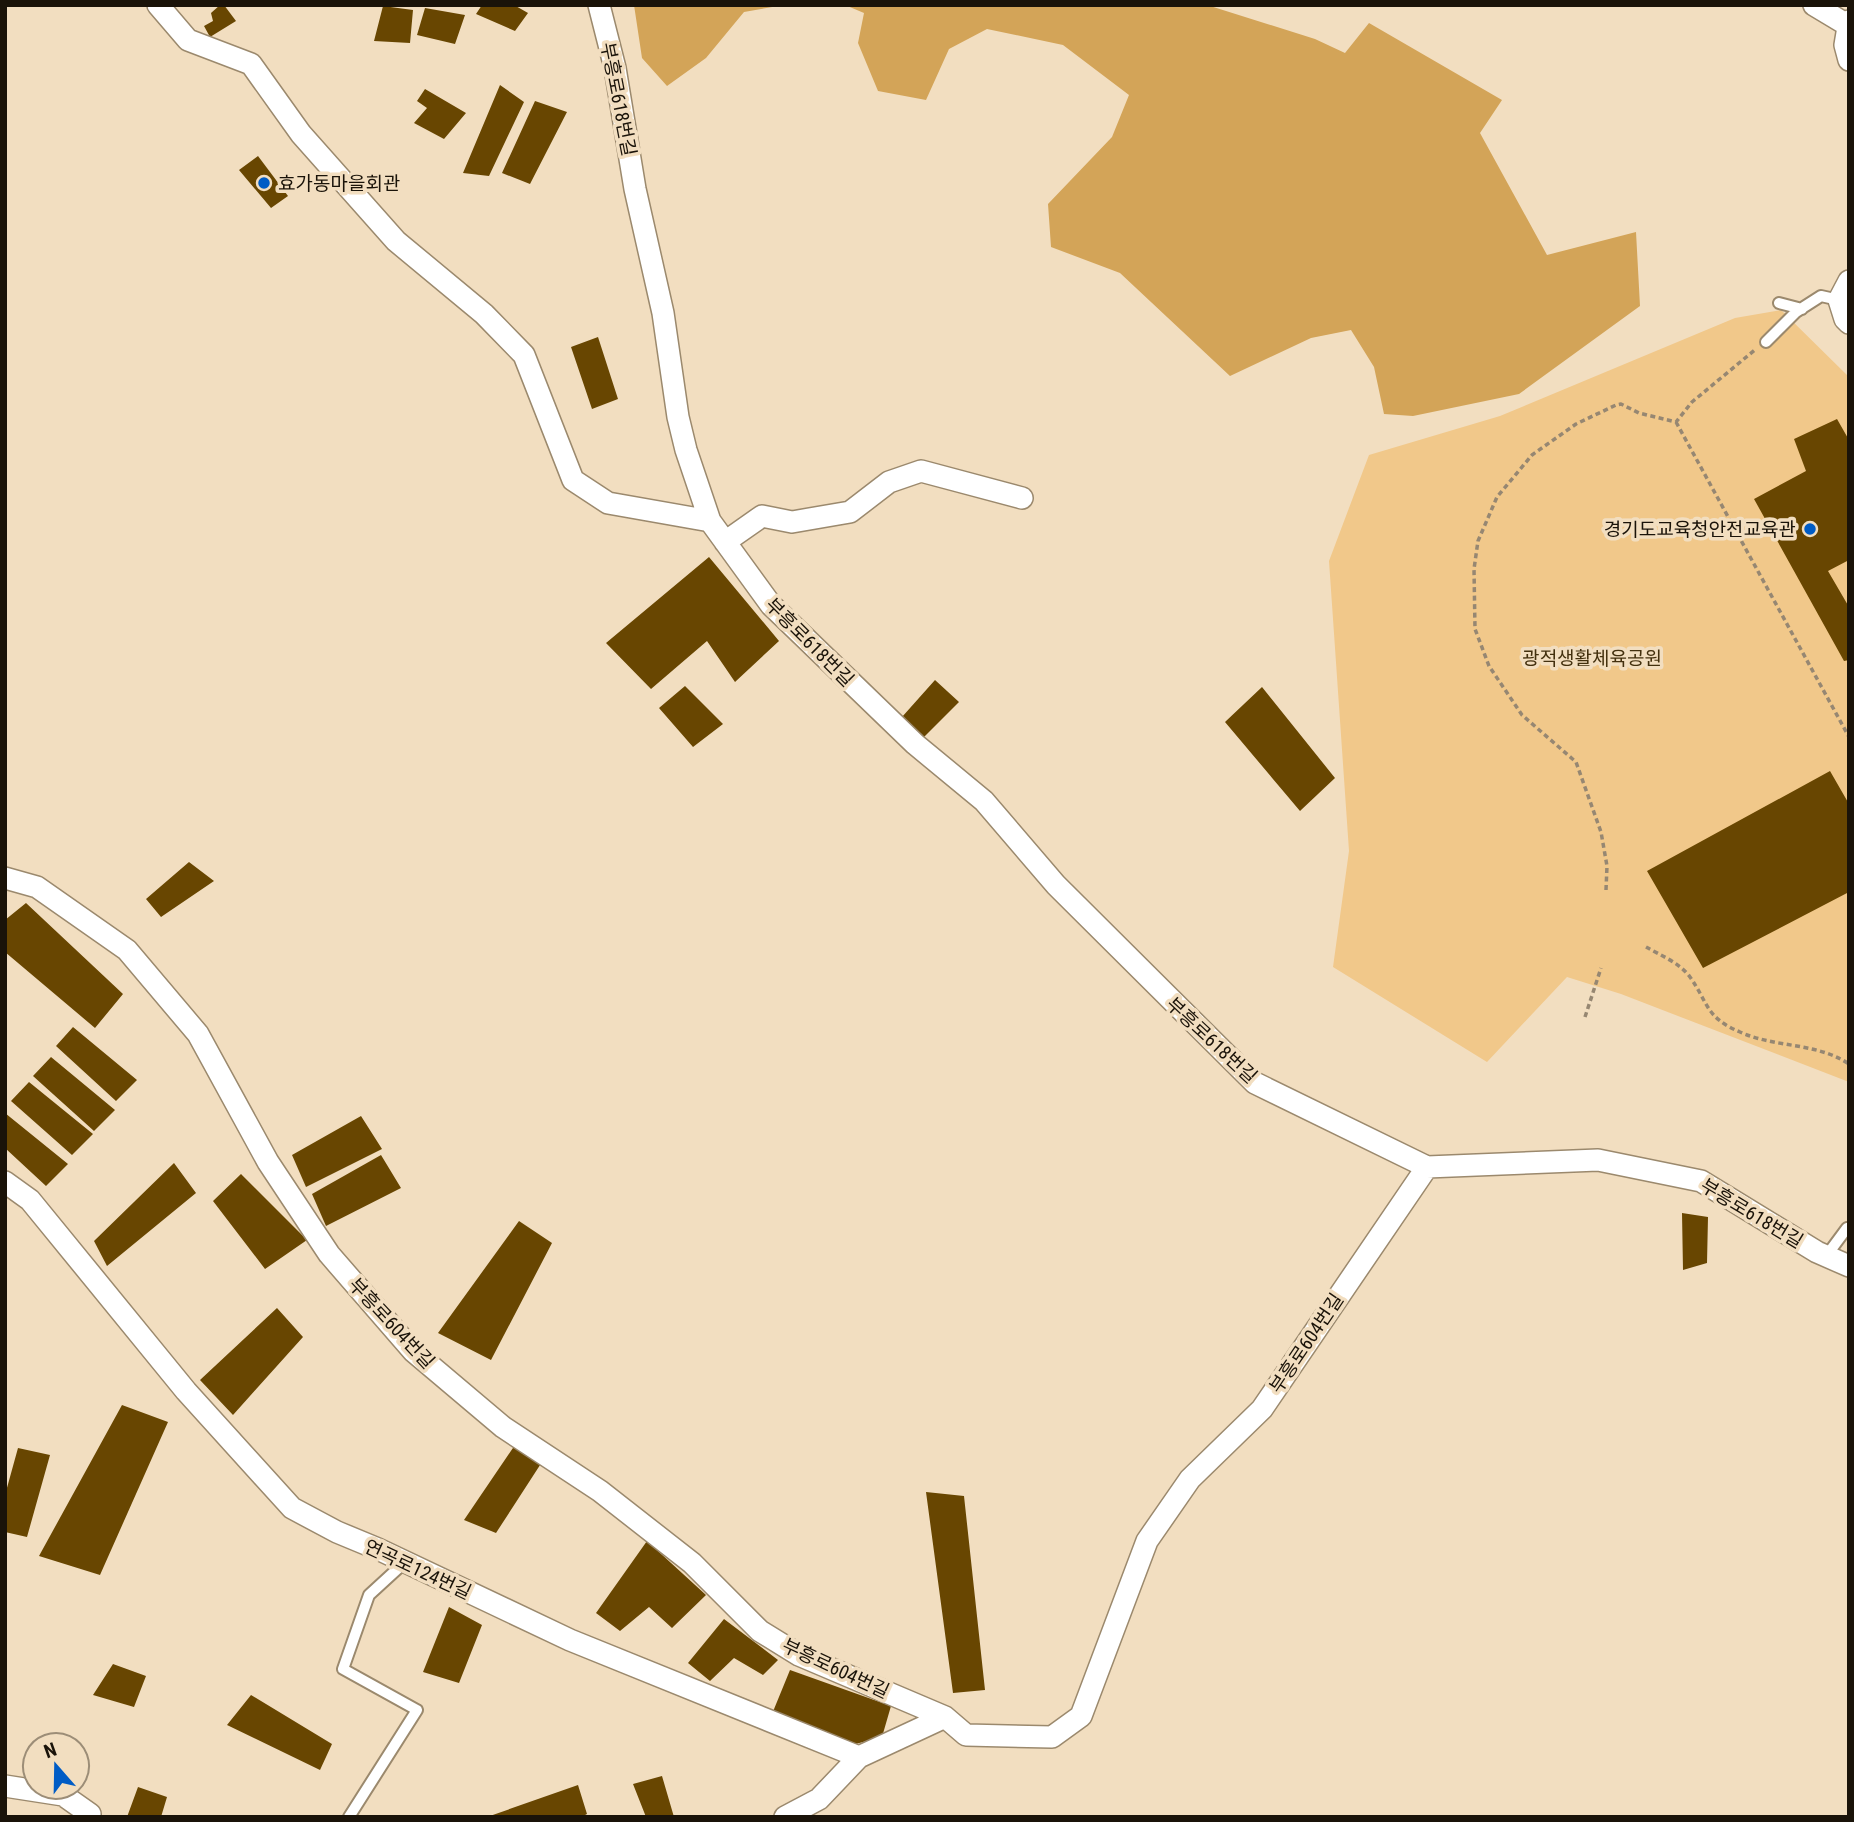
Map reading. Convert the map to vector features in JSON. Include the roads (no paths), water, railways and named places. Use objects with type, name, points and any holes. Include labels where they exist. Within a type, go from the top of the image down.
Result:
[{"type":"street","points":[[158,5],[188,40],[251,64],[301,134],[396,241],[484,314],[524,355],[573,480],[608,503],[710,521]]},
{"type":"street","name":"부흥로618번길","points":[[599,5],[615,68],[635,189],[663,313],[678,416],[686,450],[710,521],[771,605],[915,744],[985,801],[1056,886],[1255,1083],[1427,1167],[1598,1160],[1681,1173],[1701,1181],[1817,1252],[1849,1266]]},
{"type":"street","points":[[1814,5],[1848,24],[1845,44],[1849,60]]},
{"type":"street","points":[[1844,290],[1845,319],[1849,323]]},
{"type":"street","points":[[725,542],[762,516],[792,522],[849,512],[890,482],[921,471],[1022,498]]},
{"type":"street","name":"부흥로604번길","points":[[5,878],[37,887],[127,950],[198,1034],[268,1162],[329,1254],[413,1351],[503,1427],[600,1491],[692,1563],[760,1631],[799,1655],[945,1717],[966,1735],[1052,1737],[1081,1716],[1147,1541],[1190,1479],[1262,1409],[1427,1167]]},
{"type":"street","name":"연곡로124번길","points":[[5,1182],[30,1200],[187,1391],[292,1508],[337,1532],[570,1640],[859,1756]]},
{"type":"street","points":[[785,1817],[819,1799],[859,1756],[945,1717]]},
{"type":"street","points":[[5,1786],[63,1795],[90,1814],[89,1817]]},
{"type":"lane","points":[[1766,342],[1801,309],[1821,296],[1844,290]]},
{"type":"lane","points":[[1779,303],[1801,309]]},
{"type":"lane","points":[[1827,1255],[1847,1228]]},
{"type":"lane","points":[[349,1817],[417,1710],[343,1670],[369,1595],[405,1562]]},
{"type":"place","name":"효가동마을회관","points":[[264,183]]},
{"type":"place","name":"경기도교육청안전교육관","points":[[1810,529]]},
{"type":"park label","name":"광적생활체육공원","points":[[1592,658]]}]
